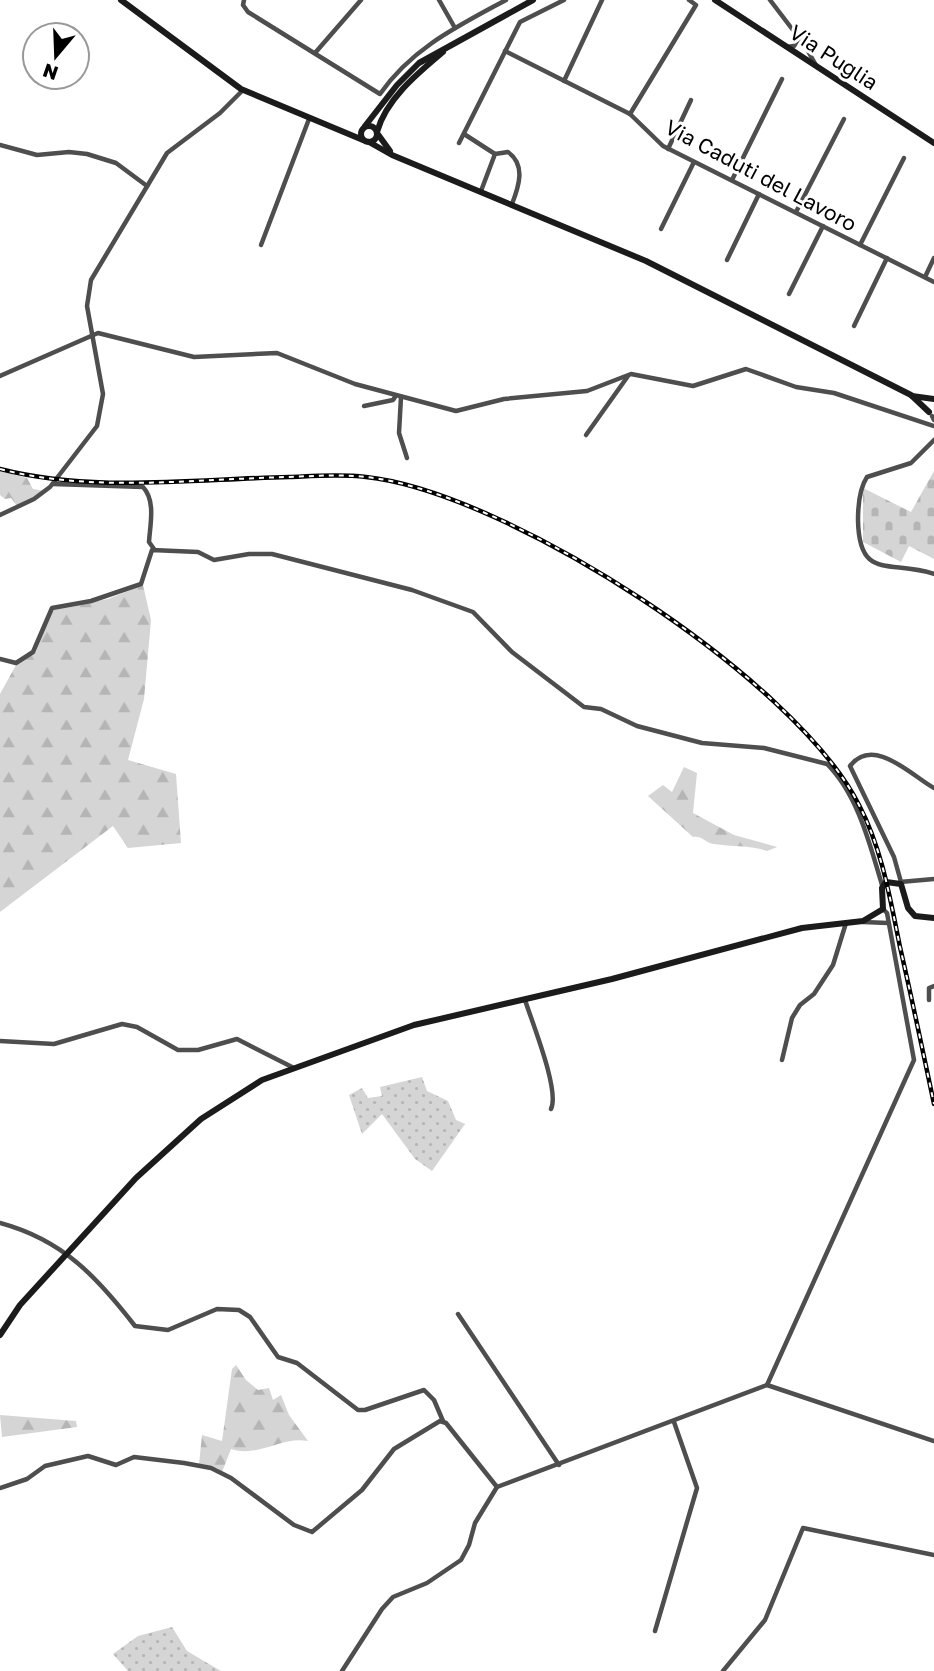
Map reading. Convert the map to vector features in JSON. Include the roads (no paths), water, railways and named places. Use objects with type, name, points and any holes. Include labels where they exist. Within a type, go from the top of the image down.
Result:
[{"type":"main road","points":[[121,0],[243,90],[646,261],[911,395],[934,399],[929,405],[932,416]]},
{"type":"main road","points":[[366,141],[360,135],[364,126],[410,71],[452,44],[533,0]]},
{"type":"main road","name":"Via Puglia","points":[[715,0],[934,143]]},
{"type":"main road","points":[[366,141],[374,140],[383,116],[399,95],[452,44]]},
{"type":"main road","points":[[311,120],[344,131],[373,126],[388,150],[411,162]]},
{"type":"main road","points":[[911,395],[932,416]]},
{"type":"main road","points":[[0,1335],[20,1305],[69,1254],[124,1189],[201,1119],[262,1080],[409,1027],[525,1000],[779,933],[862,922],[883,909],[883,885],[900,882],[913,914],[934,918]]},
{"type":"street","points":[[244,0],[244,9],[380,93],[417,52],[455,27],[506,0]]},
{"type":"street","points":[[315,53],[361,0]]},
{"type":"street","points":[[439,0],[455,27]]},
{"type":"street","points":[[459,143],[520,22],[564,0]]},
{"type":"street","points":[[564,81],[602,0]]},
{"type":"street","points":[[630,114],[696,5],[688,0]]},
{"type":"street","points":[[770,0],[799,38],[794,46],[786,47]]},
{"type":"street","points":[[788,22],[817,67]]},
{"type":"street","name":"Via Caduti del Lavoro","points":[[505,51],[630,114],[659,144],[668,149],[934,282]]},
{"type":"street","points":[[732,180],[782,79]]},
{"type":"street","points":[[0,515],[34,499],[53,484],[92,433],[102,413],[103,394],[87,306],[91,280],[146,186],[173,147],[220,113],[243,90]]},
{"type":"street","points":[[668,149],[691,100]]},
{"type":"street","points":[[796,212],[844,119]]},
{"type":"street","points":[[261,245],[311,120]]},
{"type":"street","points":[[464,134],[495,154]]},
{"type":"street","points":[[0,145],[37,155],[69,152],[87,154],[116,163],[146,186]]},
{"type":"street","points":[[495,154],[504,151],[511,154],[520,172],[512,204]]},
{"type":"street","points":[[481,191],[495,154]]},
{"type":"street","points":[[860,245],[904,158]]},
{"type":"street","points":[[661,229],[694,162]]},
{"type":"street","points":[[727,260],[759,194]]},
{"type":"street","points":[[789,294],[823,226]]},
{"type":"street","points":[[853,326],[887,258]]},
{"type":"street","points":[[925,277],[934,258]]},
{"type":"street","points":[[0,376],[93,334],[190,356],[276,354],[395,397],[465,411],[504,399],[587,391],[628,375],[643,375],[694,386],[750,369],[796,387],[834,393],[934,426]]},
{"type":"street","points":[[586,435],[628,375]]},
{"type":"street","points":[[364,406],[393,400],[395,397]]},
{"type":"street","points":[[401,397],[398,433],[407,458]]},
{"type":"street","points":[[934,440],[911,463],[867,477],[861,491],[858,517],[860,548],[866,556],[888,567],[912,567],[934,574]]},
{"type":"street","points":[[53,484],[143,487],[147,491],[151,514],[149,542],[155,549]]},
{"type":"street","points":[[0,659],[16,663],[30,656],[52,608],[91,601],[141,584],[150,552],[155,549],[194,551],[214,560],[249,554],[283,555],[412,590],[472,612],[512,652],[584,707],[601,709],[637,726],[651,727],[702,743],[764,748],[827,764],[861,820],[883,885]]},
{"type":"street","points":[[934,788],[914,777],[905,765],[877,756],[856,760],[850,766],[894,857],[900,882],[934,879]]},
{"type":"street","points":[[767,1385],[914,1060],[883,909]]},
{"type":"street","points":[[862,922],[888,923]]},
{"type":"street","points":[[782,1060],[792,1018],[800,1005],[811,998],[833,965],[846,923]]},
{"type":"street","points":[[929,1000],[929,988],[934,986]]},
{"type":"street","points":[[525,1000],[548,1074],[554,1103],[551,1109]]},
{"type":"street","points":[[0,1041],[54,1044],[122,1024],[137,1027],[174,1049],[188,1051],[239,1040],[292,1067]]},
{"type":"street","points":[[0,1223],[69,1254],[114,1297],[135,1326],[168,1329],[217,1309],[239,1310],[250,1317],[278,1357],[295,1361],[358,1410],[424,1390],[434,1400],[443,1421],[497,1487]]},
{"type":"street","points":[[458,1314],[559,1465]]},
{"type":"street","points":[[342,1671],[393,1597],[426,1583],[461,1560],[469,1545],[475,1523],[497,1487],[767,1385],[934,1441]]},
{"type":"street","points":[[0,1488],[27,1479],[45,1466],[88,1456],[117,1465],[128,1457],[166,1460],[216,1470],[247,1488],[294,1525],[316,1532],[362,1490],[394,1450],[443,1421]]},
{"type":"street","points":[[655,1631],[697,1488],[674,1422]]},
{"type":"street","points":[[723,1671],[765,1620],[803,1528],[934,1555]]},
{"type":"railway","points":[[0,469],[71,481],[107,483],[328,475],[366,477],[425,490],[494,517],[567,554],[641,599],[712,649],[775,702],[825,755],[859,805],[874,839],[884,874],[934,1104]]}]
